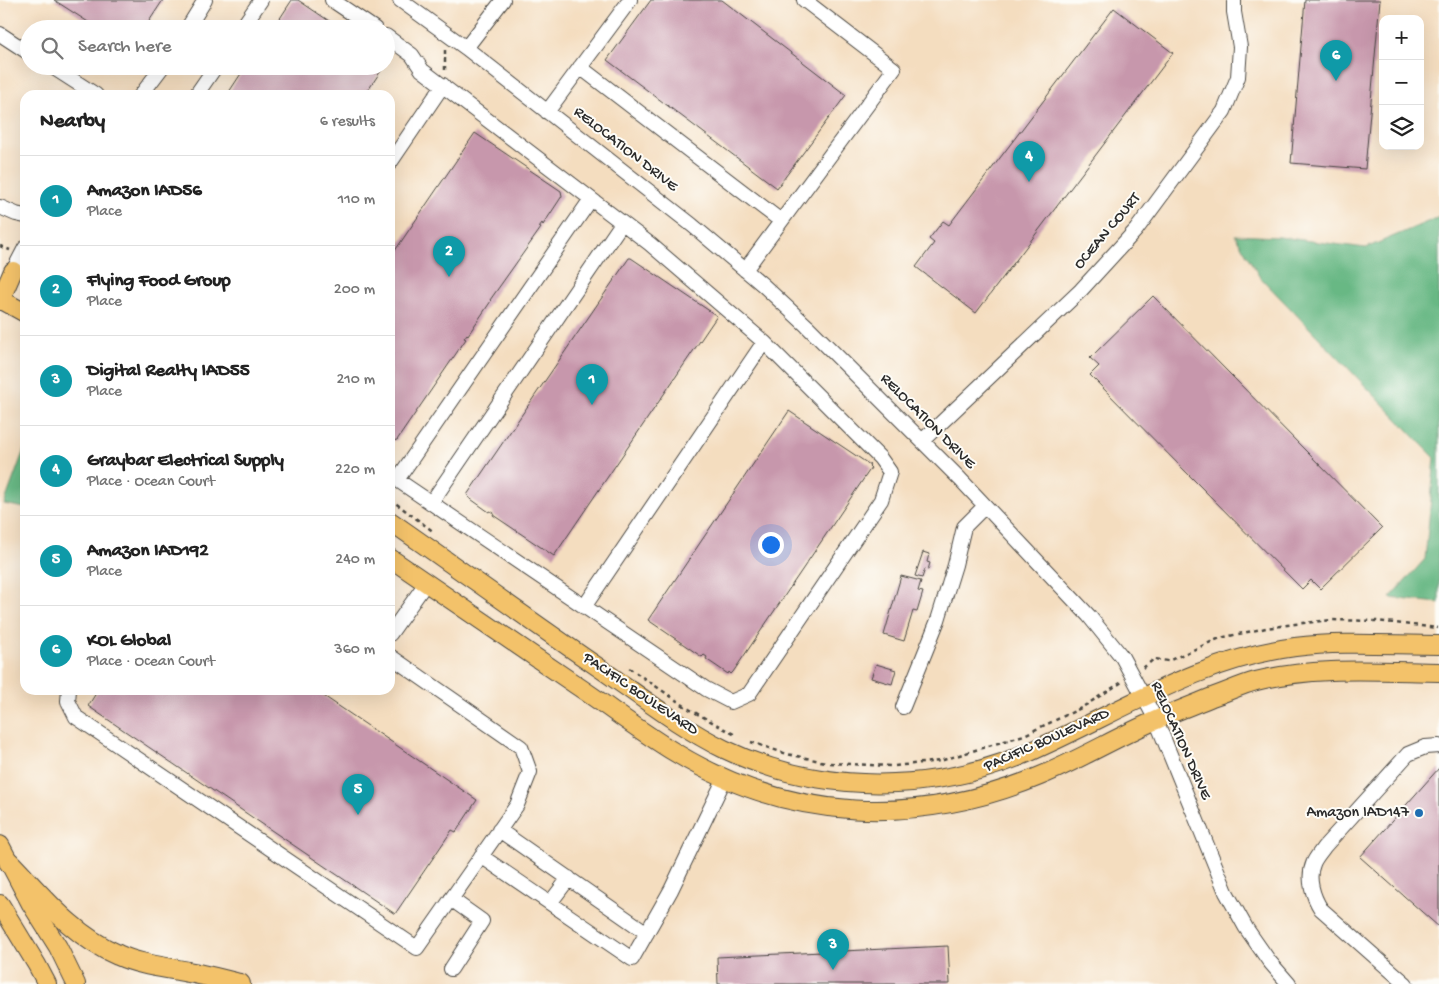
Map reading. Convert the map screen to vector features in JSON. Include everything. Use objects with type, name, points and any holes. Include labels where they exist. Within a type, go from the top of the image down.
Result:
[{"type":"highway","points":[[4,853],[65,920],[88,939],[118,956],[148,965],[239,984]]},
{"type":"highway","points":[[185,984],[239,984]]},
{"type":"main road","points":[[13,271],[0,300],[20,310]]},
{"type":"main road","name":"PACIFIC BOULEVARD","points":[[395,524],[541,629],[690,730],[724,749],[783,771],[816,778],[868,784],[928,781],[964,775],[992,767],[1032,751],[1189,676],[1232,661],[1294,647],[1334,644],[1439,645]]},
{"type":"main road","name":"PACIFIC BOULEVARD","points":[[395,561],[676,753],[738,784],[772,795],[825,807],[880,811],[918,809],[962,802],[1000,791],[1041,776],[1156,720],[1255,682],[1293,674],[1346,671],[1439,672]]},
{"type":"main road","points":[[4,853],[58,947],[76,984]]},
{"type":"main road","points":[[0,904],[37,964],[47,984]]},
{"type":"street","points":[[193,20],[205,0]]},
{"type":"street","points":[[247,20],[261,0]]},
{"type":"street","points":[[332,0],[362,20]]},
{"type":"street","name":"RELOCATION DRIVE","points":[[400,0],[466,48],[692,225],[745,270],[806,326],[985,506],[1111,642],[1122,657],[1156,720],[1226,892],[1246,928],[1269,961],[1289,984]]},
{"type":"street","points":[[466,48],[503,0]]},
{"type":"street","points":[[547,112],[630,0]]},
{"type":"street","points":[[745,270],[894,69],[804,0]]},
{"type":"street","name":"OCEAN COURT","points":[[922,442],[1082,290],[1136,230],[1224,112],[1238,77],[1240,46],[1234,12],[1234,0]]},
{"type":"street","points":[[0,34],[20,46]]},
{"type":"street","points":[[395,43],[412,55],[422,70],[650,244],[764,342],[880,458],[890,472],[881,500],[749,694],[731,702],[706,689],[395,479]]},
{"type":"street","points":[[580,67],[781,221]]},
{"type":"street","points":[[64,75],[88,90]]},
{"type":"street","points":[[145,90],[156,75]]},
{"type":"street","points":[[199,90],[210,75]]},
{"type":"street","points":[[395,156],[443,85]]},
{"type":"street","points":[[395,477],[591,199]]},
{"type":"street","points":[[0,207],[20,215]]},
{"type":"street","points":[[431,503],[622,223]]},
{"type":"street","points":[[13,271],[20,258]]},
{"type":"street","points":[[584,607],[764,342]]},
{"type":"street","points":[[903,707],[938,620],[955,565],[964,527],[985,506]]},
{"type":"street","points":[[395,627],[426,582]]},
{"type":"street","points":[[69,695],[68,701],[76,717],[417,948],[517,805],[530,772],[521,747],[395,659]]},
{"type":"street","points":[[1406,984],[1321,909],[1315,900],[1311,882],[1312,865],[1324,847],[1408,754],[1425,747],[1439,746]]},
{"type":"street","points":[[481,856],[632,959],[671,890],[726,778]]},
{"type":"street","points":[[500,830],[647,932]]},
{"type":"street","points":[[550,903],[569,878]]},
{"type":"street","points":[[451,899],[482,921],[451,968]]},
{"type":"path","points":[[443,85],[446,65],[444,60],[445,50],[451,37]]},
{"type":"path","points":[[395,503],[437,533]]},
{"type":"path","points":[[750,741],[786,754],[830,763],[892,766],[940,761],[1024,735],[1081,708],[1132,677],[1154,659],[1168,661],[1220,638],[1266,628],[1331,620],[1377,621],[1439,629]]},
{"type":"path","points":[[623,664],[689,709],[741,738]]},
{"type":"green space","points":[[1439,217],[1439,603],[1390,598],[1425,559],[1435,458],[1259,276],[1235,235],[1279,237],[1366,248]]},
{"type":"green space","points":[[20,461],[20,507],[4,504]]},
{"type":"building","points":[[54,0],[163,0],[150,20],[85,20]]},
{"type":"building","points":[[292,0],[298,0],[328,20],[279,20]]},
{"type":"building","points":[[651,0],[722,0],[846,95],[777,188],[607,60]]},
{"type":"building","points":[[1305,0],[1380,0],[1365,169],[1291,163]]},
{"type":"building","points":[[1114,8],[1173,53],[976,313],[916,267],[934,243],[929,239],[943,221],[949,225]]},
{"type":"building","points":[[240,75],[378,75],[368,90],[230,90]]},
{"type":"building","points":[[475,133],[561,191],[562,196],[543,225],[542,223],[539,227],[541,228],[490,300],[468,335],[464,338],[466,339],[395,440],[395,251]]},
{"type":"building","points":[[629,258],[717,316],[554,556],[467,495]]},
{"type":"building","points":[[1153,296],[1382,528],[1320,589],[1311,580],[1302,589],[1090,375],[1099,366],[1090,358]]},
{"type":"building","points":[[789,411],[870,465],[871,468],[733,672],[728,674],[706,659],[707,657],[704,655],[702,657],[648,620]]},
{"type":"building","points":[[923,552],[929,554],[927,562],[930,563],[928,570],[925,569],[922,578],[915,576]]},
{"type":"building","points":[[901,576],[921,581],[918,591],[923,592],[917,612],[913,611],[904,641],[884,635]]},
{"type":"building","points":[[876,664],[896,670],[892,684],[871,678]]},
{"type":"building","points":[[95,695],[322,695],[477,800],[456,832],[452,830],[395,914],[88,706]]},
{"type":"building","name":"Amazon IAD147","points":[[1439,768],[1439,927],[1360,857]]},
{"type":"building","points":[[948,946],[950,984],[718,984],[717,957]]},
{"type":"place","name":"KOL Global","points":[[1336,81]]},
{"type":"place","name":"Graybar Electrical Supply","points":[[1029,182]]},
{"type":"place","name":"Flying Food Group","points":[[449,277]]},
{"type":"place","name":"Amazon IAD56","points":[[592,405]]},
{"type":"place","name":"Amazon IAD147","points":[[1419,813]]},
{"type":"place","name":"Amazon IAD192","points":[[358,815]]},
{"type":"place","name":"Digital Realty IAD55","points":[[833,970]]}]
